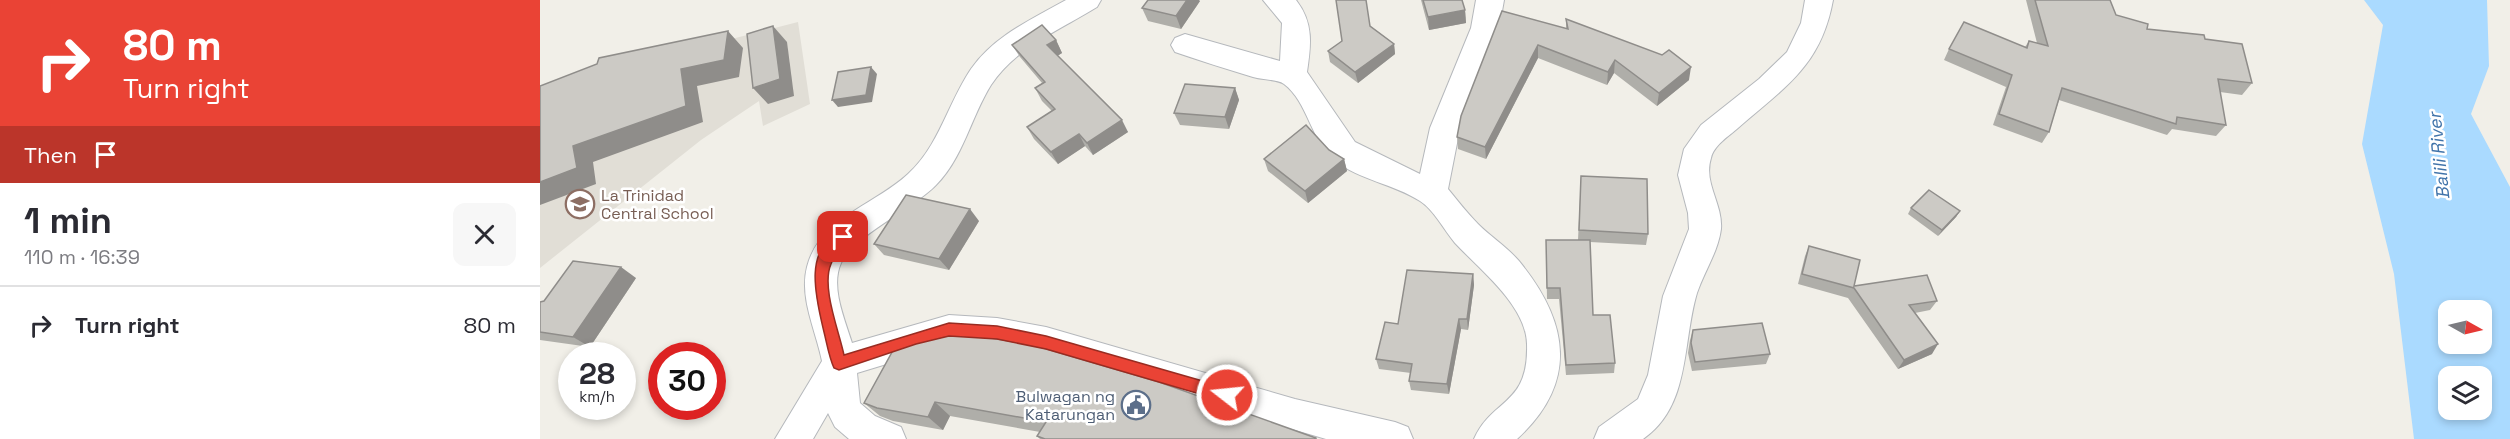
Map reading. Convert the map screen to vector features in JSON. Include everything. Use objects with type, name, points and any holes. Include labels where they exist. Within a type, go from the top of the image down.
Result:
[{"type":"street","points":[[888,439],[859,426],[844,410],[839,393],[839,363],[821,288],[822,267],[830,251],[843,237],[903,198],[928,174],[944,150],[961,111],[992,64],[1016,42],[1087,0]]},
{"type":"street","points":[[1277,0],[1295,16],[1298,34],[1292,74]]},
{"type":"street","points":[[1432,192],[1445,128],[1485,28],[1490,0]]},
{"type":"street","points":[[1612,439],[1653,407],[1668,371],[1673,322],[1684,282],[1702,244],[1705,222],[1693,175],[1695,159],[1702,142],[1736,111],[1769,88],[1802,55],[1812,36],[1820,0]]},
{"type":"street","points":[[1185,45],[1256,67],[1292,74],[1307,92],[1320,117],[1344,151],[1387,174],[1432,192],[1466,233],[1507,271],[1537,319],[1544,342],[1543,372],[1526,408],[1492,439]]},
{"type":"street","points":[[793,439],[839,363],[916,338],[949,330],[997,333],[1046,342],[1294,415],[1395,439]]},
{"type":"shaded area","name":"La Trinidad Central School","points":[[798,22],[810,104],[763,126],[759,101],[701,140],[540,268],[540,97],[613,69]]},
{"type":"water","name":"Balili River","points":[[2364,0],[2487,0],[2489,66],[2471,114],[2510,187],[2510,439],[2414,439],[2394,274],[2362,144],[2383,25]]},
{"type":"building","points":[[1148,0],[1187,0],[1176,16],[1142,8]]},
{"type":"building","points":[[1336,0],[1366,0],[1370,26],[1394,44],[1355,72],[1328,51],[1342,41]]},
{"type":"building","points":[[1423,0],[1462,0],[1465,10],[1428,17]]},
{"type":"building","points":[[2035,0],[2110,0],[2116,15],[2148,24],[2147,29],[2204,35],[2205,39],[2242,44],[2252,83],[2218,79],[2226,125],[2177,117],[2176,124],[2062,88],[2049,132],[1999,114],[2012,75],[1949,49],[1964,22],[2027,48],[2029,41],[2048,46]]},
{"type":"building","points":[[1502,11],[1568,29],[1566,19],[1662,55],[1669,50],[1691,67],[1659,93],[1615,60],[1608,72],[1538,45],[1485,147],[1457,137],[1461,116]]},
{"type":"building","points":[[1042,25],[1056,40],[1047,45],[1122,120],[1087,143],[1079,134],[1051,152],[1027,127],[1055,109],[1035,88],[1045,82],[1012,45]]},
{"type":"building","points":[[773,26],[780,79],[753,88],[747,34]]},
{"type":"building","points":[[728,31],[724,60],[681,69],[686,106],[573,146],[577,168],[540,182],[540,86],[597,64],[599,58]]},
{"type":"building","points":[[871,67],[866,95],[832,100],[838,72]]},
{"type":"building","points":[[1185,84],[1235,88],[1225,117],[1174,113]]},
{"type":"building","points":[[1306,125],[1329,150],[1344,159],[1305,191],[1264,159]]},
{"type":"building","points":[[1581,176],[1647,179],[1648,234],[1579,230]]},
{"type":"building","points":[[1929,190],[1960,211],[1942,230],[1911,208]]},
{"type":"building","points":[[906,195],[970,209],[939,259],[874,244]]},
{"type":"building","points":[[1546,240],[1590,240],[1593,315],[1610,315],[1615,363],[1566,365],[1560,288],[1547,288]]},
{"type":"building","points":[[1809,246],[1860,260],[1854,286],[1927,275],[1937,301],[1909,305],[1938,344],[1904,360],[1854,288],[1802,274]]},
{"type":"building","points":[[573,261],[621,267],[573,337],[540,332],[540,302],[544,301]]},
{"type":"building","points":[[1407,270],[1473,274],[1467,319],[1459,319],[1447,384],[1409,381],[1412,364],[1376,359],[1385,322],[1398,324]]},
{"type":"building","points":[[1762,323],[1770,354],[1695,362],[1691,343],[1693,330]]},
{"type":"building","points":[[935,333],[979,336],[1033,345],[1159,382],[1316,439],[1045,439],[1037,436],[1046,422],[935,402],[928,417],[877,408],[864,403],[896,345]]},
{"type":"place","name":"La Trinidad Central School","points":[[580,204]]},
{"type":"place","name":"Bulwagan ng Katarungan","points":[[1136,405]]},
{"type":"route","points":[[843,237],[830,251],[822,267],[821,288],[839,363],[916,338],[949,330],[997,333],[1046,342],[1227,395]]}]
